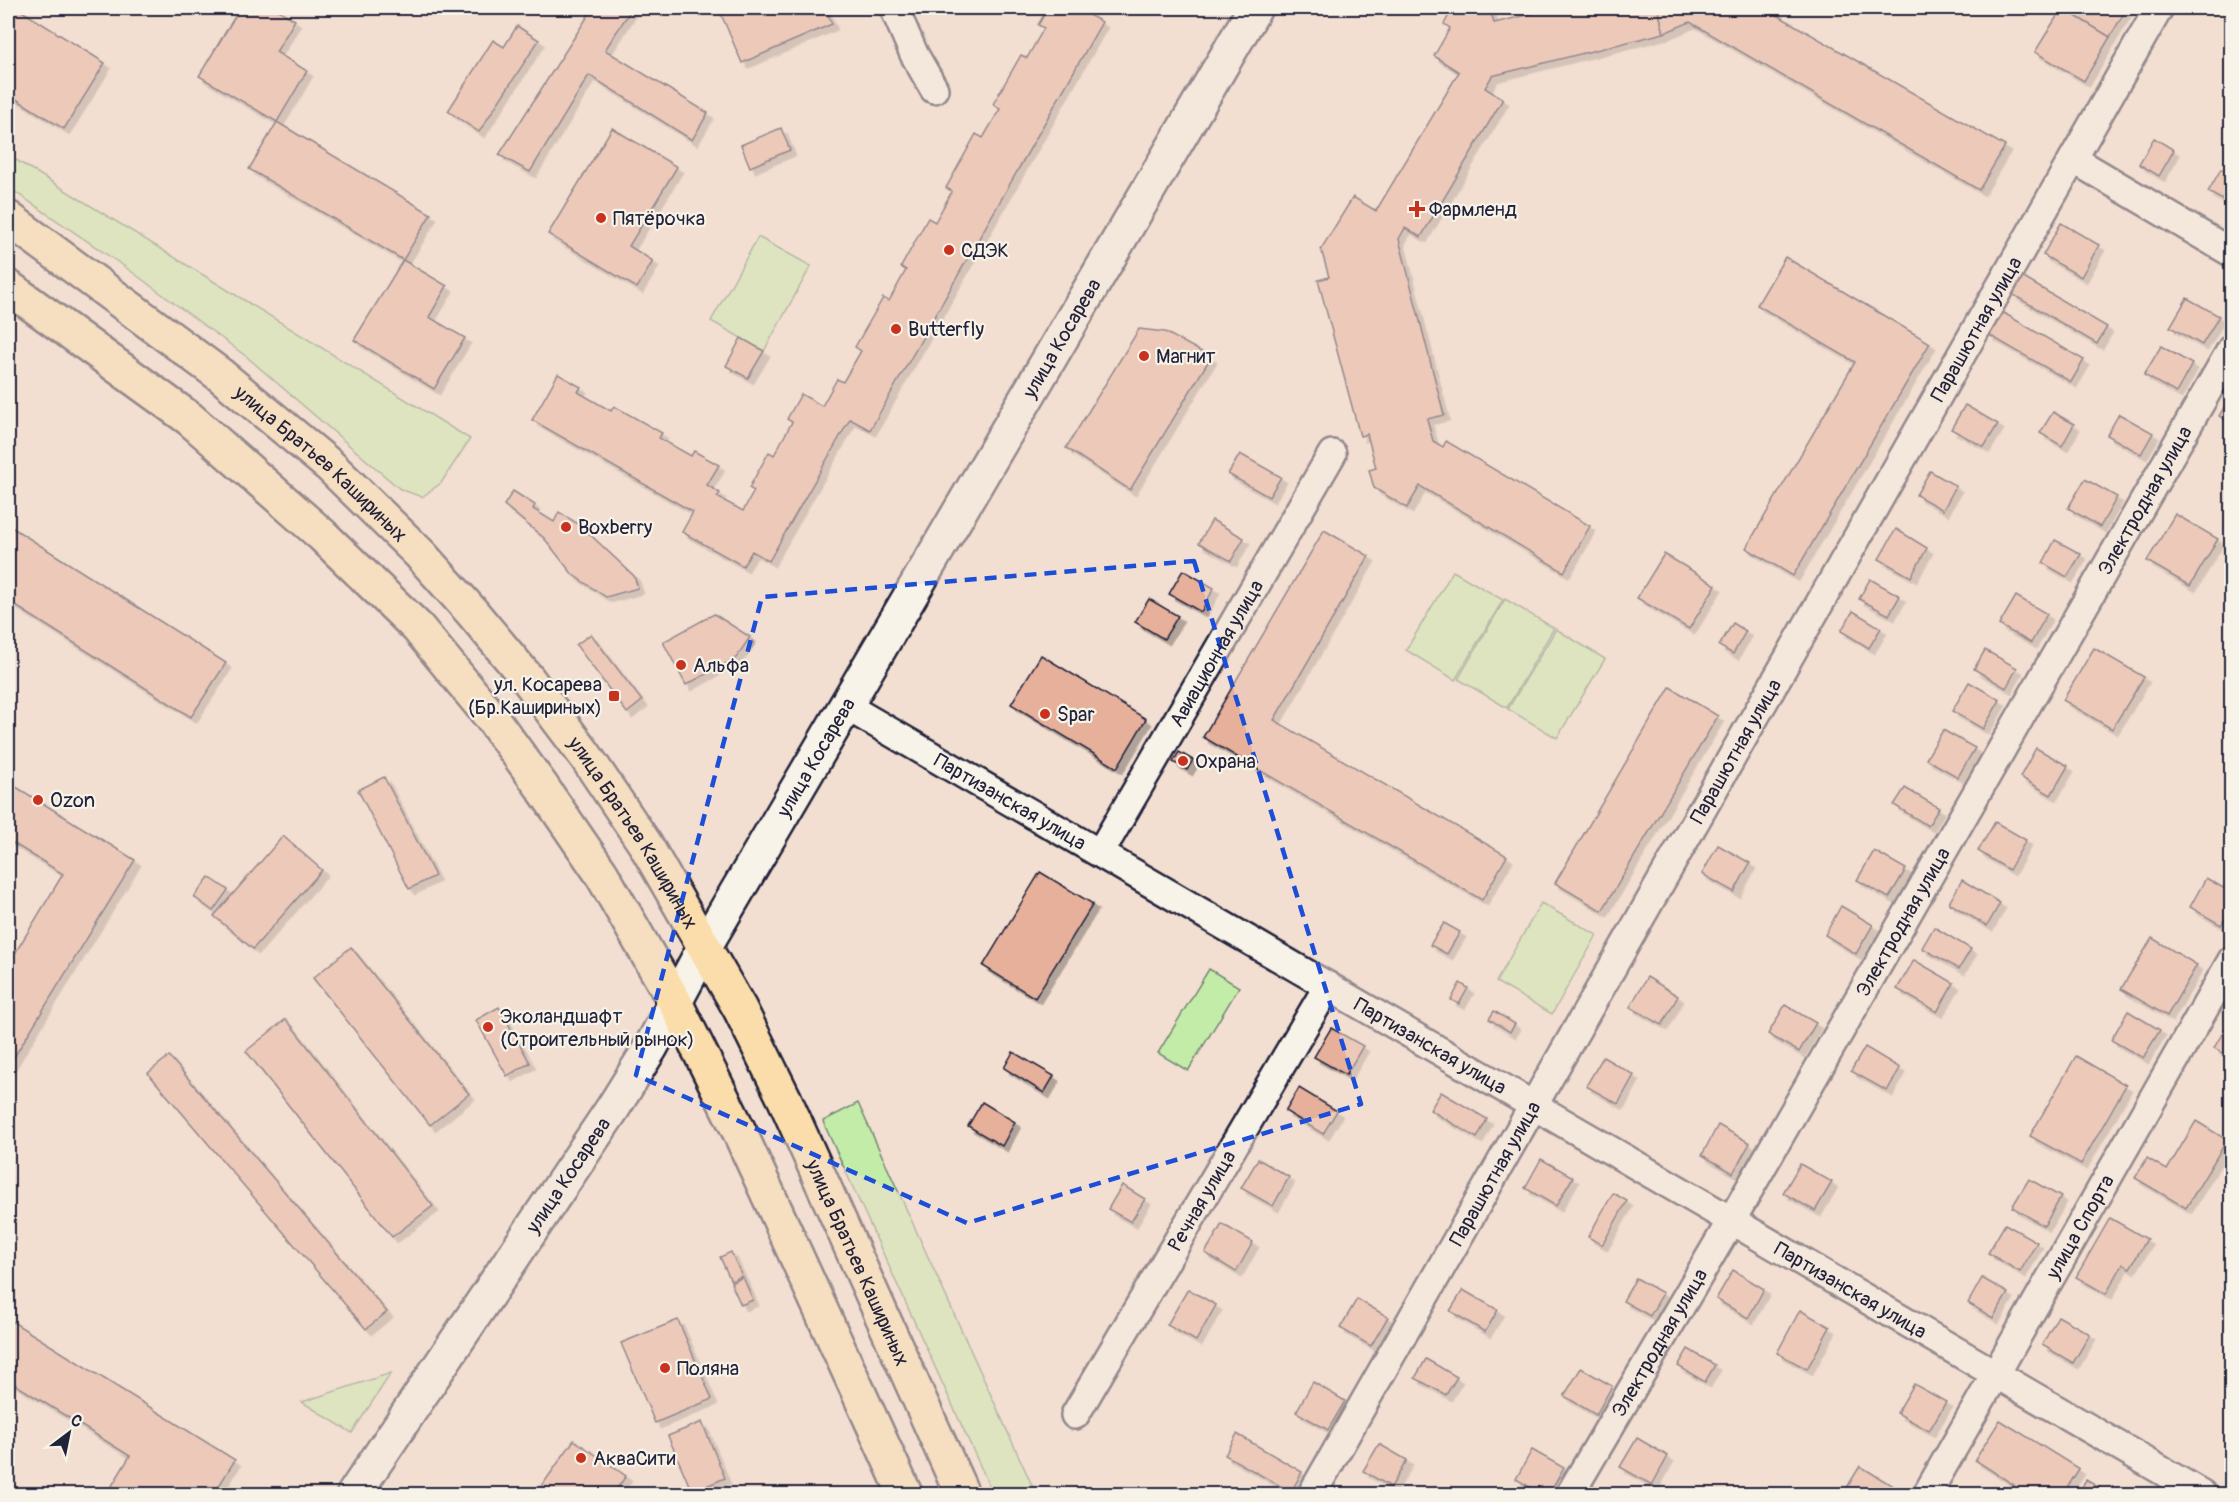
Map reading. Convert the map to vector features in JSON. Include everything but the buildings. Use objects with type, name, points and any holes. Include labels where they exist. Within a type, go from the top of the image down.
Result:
[{"type":"main road","name":"улица Братьев Кашириных","points":[[8,218],[219,374],[329,465],[420,554],[520,670],[585,755],[645,844],[740,1009],[785,1100],[962,1494]]},
{"type":"main road","points":[[8,287],[190,419],[322,535],[418,628],[491,717],[574,832],[634,928],[675,1002],[740,1133],[905,1494]]},
{"type":"street","points":[[894,8],[914,54],[934,89]]},
{"type":"street","name":"улица Косарева","points":[[354,1494],[613,1108],[705,946],[1255,8]]},
{"type":"street","name":"Парашютная улица","points":[[1312,1494],[2159,8]]},
{"type":"street","points":[[2073,159],[2232,253]]},
{"type":"street","name":"Электродная улица","points":[[1570,1494],[1731,1221],[2232,348]]},
{"type":"street","name":"Авиационная улица","points":[[1100,853],[1332,454]]},
{"type":"street","name":"Партизанская улица","points":[[846,706],[2202,1494]]},
{"type":"street","name":"улица Спорта","points":[[1927,1494],[2232,960]]},
{"type":"street","name":"Речная улица","points":[[1075,1415],[1328,986]]},
{"type":"highlighted area","points":[[1194,561],[1361,1104],[967,1223],[636,1075],[762,597]]},
{"type":"green space","points":[[8,155],[470,439],[441,483],[422,497],[400,489],[247,357],[128,269],[8,187]]},
{"type":"green space","points":[[758,237],[811,266],[764,351],[711,321]]},
{"type":"green space","points":[[1453,571],[1503,600],[1455,680],[1406,650]]},
{"type":"green space","points":[[1505,599],[1554,628],[1507,708],[1458,679]]},
{"type":"green space","points":[[1556,629],[1605,659],[1557,738],[1508,709]]},
{"type":"green space","points":[[1541,903],[1597,935],[1552,1014],[1496,982]]},
{"type":"green space","points":[[1209,969],[1239,987],[1188,1071],[1158,1053]]},
{"type":"green space","points":[[858,1103],[1036,1494],[993,1494],[824,1124],[823,1121]]},
{"type":"green space","points":[[391,1373],[352,1433],[302,1402]]},
{"type":"place","name":"Фармленд","points":[[1417,209]]},
{"type":"place","name":"Пятёрочка","points":[[601,218]]},
{"type":"place","name":"СДЭК","points":[[949,250]]},
{"type":"place","name":"Butterfly","points":[[896,329]]},
{"type":"place","name":"Магнит","points":[[1144,356]]},
{"type":"place","name":"Boxberry","points":[[566,527]]},
{"type":"place","name":"Альфа","points":[[681,665]]},
{"type":"place","name":"ул. Косарева (Бр.Кашириных)","points":[[614,696]]},
{"type":"place","name":"Spar","points":[[1045,714]]},
{"type":"place","name":"Охрана","points":[[1183,761]]},
{"type":"place","name":"Ozon","points":[[38,800]]},
{"type":"place","name":"Эколандшафт (Строительный рынок)","points":[[488,1027]]},
{"type":"place","name":"Поляна","points":[[665,1368]]},
{"type":"place","name":"АкваСити","points":[[581,1458]]}]
